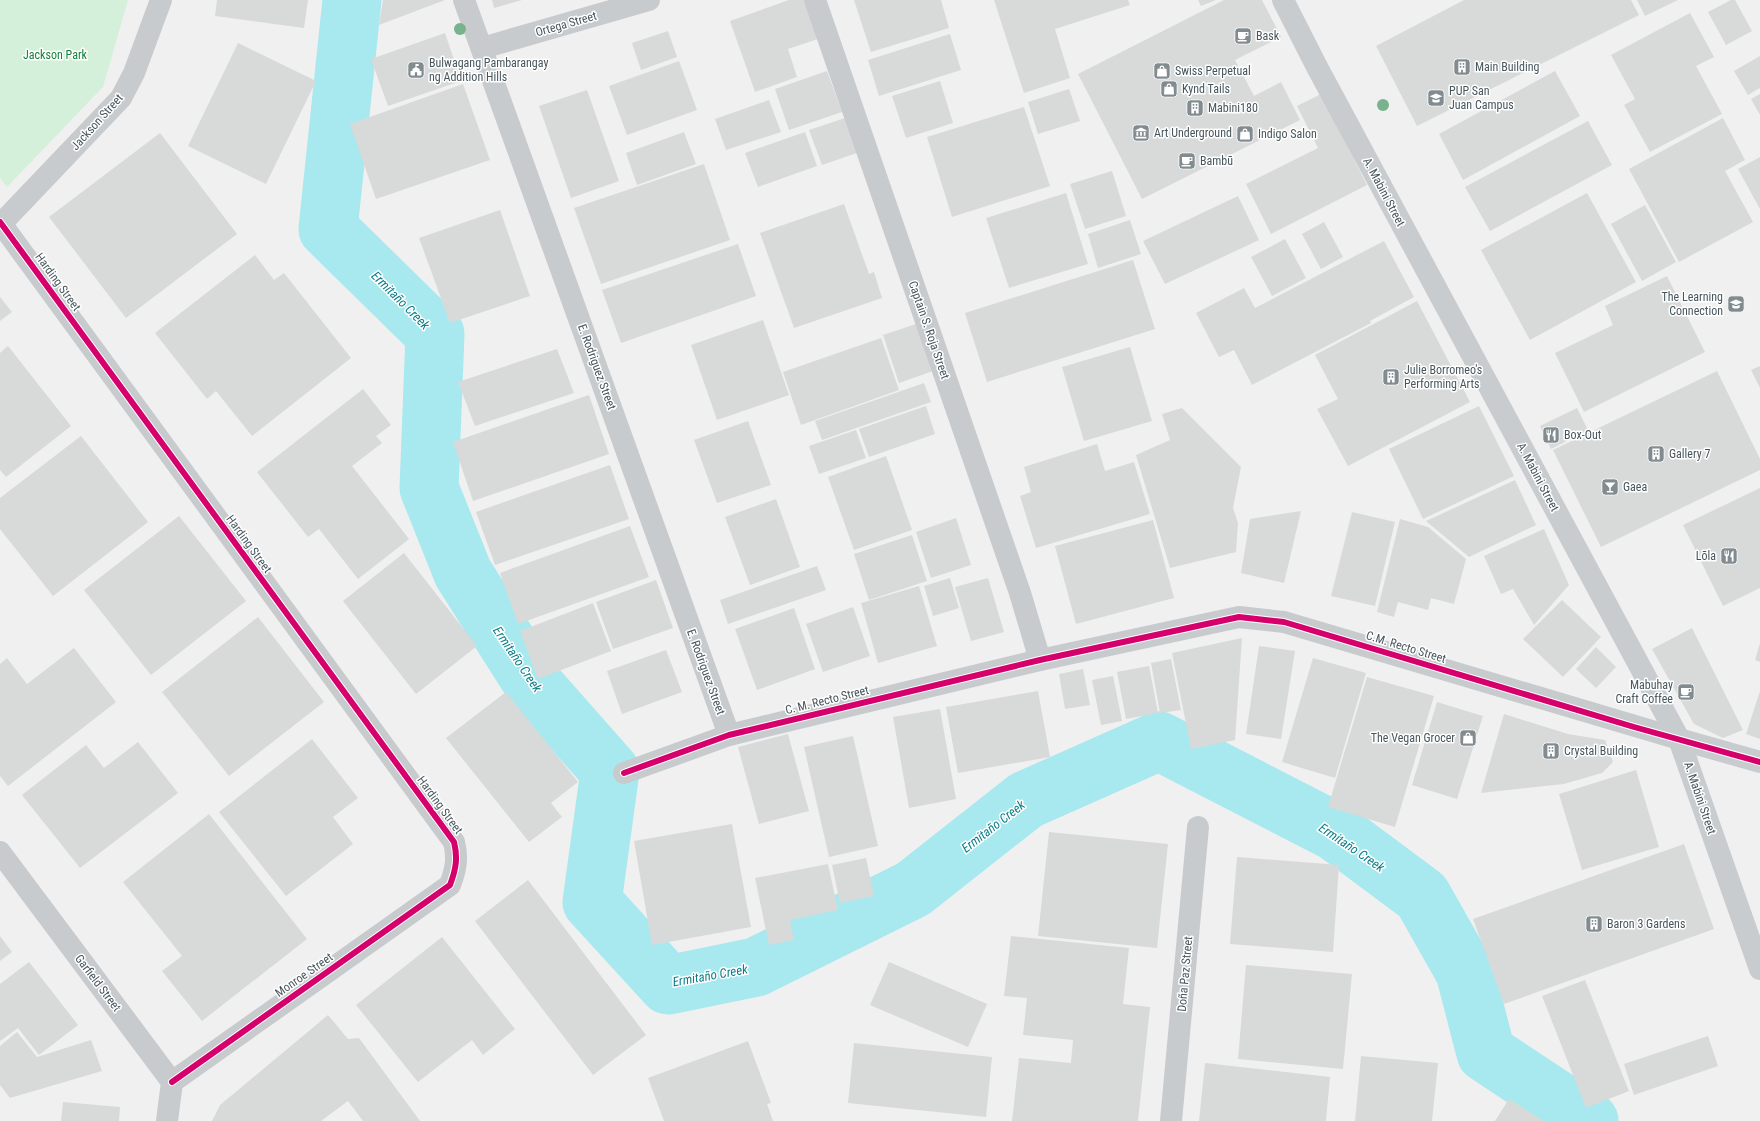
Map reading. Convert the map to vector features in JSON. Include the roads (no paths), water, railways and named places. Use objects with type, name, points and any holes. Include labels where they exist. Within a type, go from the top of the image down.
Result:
[{"type":"street","name":"Jackson Street","points":[[1,223],[121,98],[134,73],[161,0]]},
{"type":"street","name":"E. Rodriguez Street","points":[[464,0],[729,735]]},
{"type":"street","name":"Ortega Street","points":[[482,48],[649,0]]},
{"type":"street","name":"Captain S. Roja Street","points":[[815,0],[1014,578],[1040,660]]},
{"type":"street","name":"A. Mabini Street","points":[[1282,0],[1679,739],[1760,969]]},
{"type":"street","name":"Harding Street","points":[[1,223],[454,842],[457,854],[456,869],[450,885]]},
{"type":"street","name":"C.M. Recto Street","points":[[1040,660],[1239,617],[1284,622],[1760,762]]},
{"type":"street","name":"C. M. Recto Street","points":[[624,774],[729,735],[1040,660]]},
{"type":"street","name":"Doña Paz Street","points":[[1171,1121],[1198,827]]},
{"type":"street","name":"Garfield Street","points":[[0,852],[172,1082]]},
{"type":"street","name":"Monroe Street","points":[[172,1082],[450,885]]},
{"type":"street","points":[[167,1121],[172,1082]]},
{"type":"waterway","name":"Ermitaño Creek","points":[[352,0],[328,229],[435,334],[429,488],[463,573],[534,685],[610,771],[592,902],[668,985],[756,967],[913,889],[1026,800],[1159,741],[1336,832],[1422,896],[1465,972],[1486,1053],[1589,1121]]},
{"type":"place","name":"Bask","points":[[1243,36]]},
{"type":"place","name":"Main Building","points":[[1462,67]]},
{"type":"place","name":"Bulwagang Pambarangay ng Addition Hills","points":[[416,70]]},
{"type":"place","name":"Swiss Perpetual","points":[[1162,71]]},
{"type":"place","name":"Kynd Tails","points":[[1169,89]]},
{"type":"place","name":"PUP San Juan Campus","points":[[1436,98]]},
{"type":"place","name":"Mabini180","points":[[1195,108]]},
{"type":"place","name":"Art Underground","points":[[1141,133]]},
{"type":"place","name":"Indigo Salon","points":[[1245,134]]},
{"type":"place","name":"Bambū","points":[[1187,161]]},
{"type":"place","name":"The Learning Connection","points":[[1736,304]]},
{"type":"place","name":"Julie Borromeo's Performing Arts","points":[[1391,377]]},
{"type":"place","name":"Box-Out","points":[[1551,435]]},
{"type":"place","name":"Gallery 7","points":[[1656,454]]},
{"type":"place","name":"Gaea","points":[[1610,487]]},
{"type":"place","name":"Lōla","points":[[1729,556]]},
{"type":"place","name":"Mabuhay Craft Coffee","points":[[1686,692]]},
{"type":"place","name":"The Vegan Grocer","points":[[1468,738]]},
{"type":"place","name":"Crystal Building","points":[[1551,751]]},
{"type":"place","name":"Baron 3 Gardens","points":[[1594,924]]},
{"type":"park label","name":"Jackson Park","points":[[55,55]]}]
